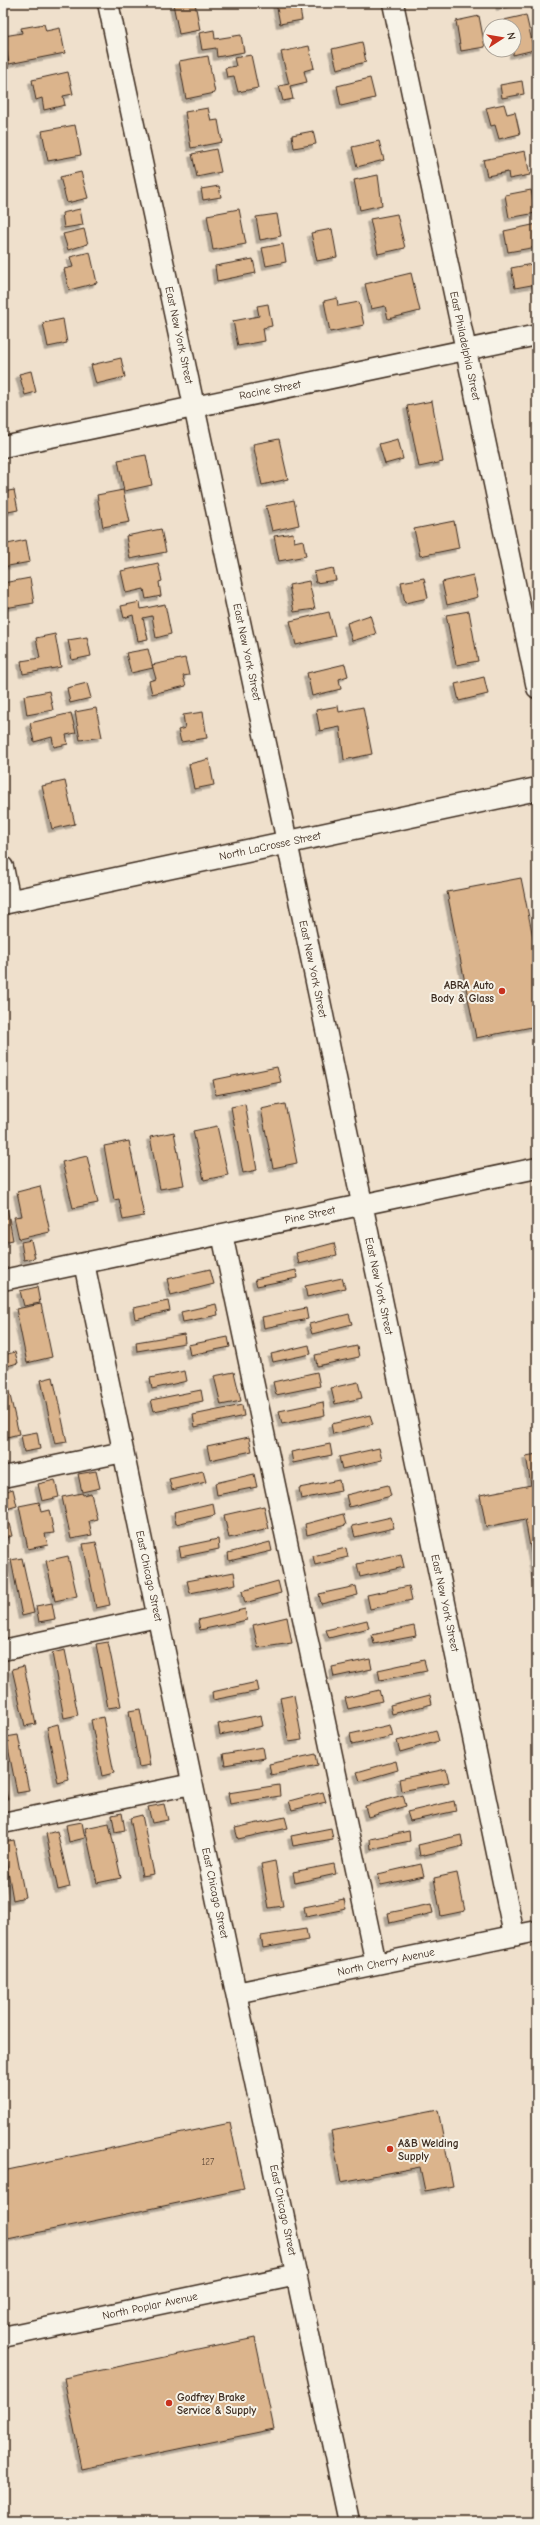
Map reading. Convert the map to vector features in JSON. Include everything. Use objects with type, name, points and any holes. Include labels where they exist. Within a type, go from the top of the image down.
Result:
[{"type":"main road","name":"North LaCrosse Street","points":[[7,902],[537,789]]},
{"type":"street","name":"East New York Street","points":[[108,3],[287,842],[514,1935]]},
{"type":"street","name":"East Philadelphia Street","points":[[393,3],[537,688]]},
{"type":"street","name":"Racine Street","points":[[3,447],[194,405],[537,336]]},
{"type":"street","points":[[3,867],[7,902]]},
{"type":"street","name":"Pine Street","points":[[3,1280],[537,1168]]},
{"type":"street","points":[[222,1234],[376,1964]]},
{"type":"street","name":"East Chicago Street","points":[[84,1263],[192,1784],[349,2522]]},
{"type":"street","points":[[3,1477],[123,1452]]},
{"type":"street","points":[[3,1650],[157,1617]]},
{"type":"street","points":[[3,1823],[192,1784]]},
{"type":"street","name":"North Cherry Avenue","points":[[236,1993],[537,1931]]},
{"type":"street","name":"North Poplar Avenue","points":[[3,2337],[297,2275]]},
{"type":"building","points":[[195,3],[200,30],[179,34],[173,4]]},
{"type":"building","points":[[276,3],[299,3],[302,20],[280,24]]},
{"type":"building","points":[[499,3],[515,3],[500,7]]},
{"type":"building","points":[[526,15],[534,50],[522,53],[522,18],[513,18]]},
{"type":"building","points":[[479,16],[482,32],[482,48],[461,51],[456,21]]},
{"type":"building","points":[[44,24],[46,31],[60,28],[65,53],[9,64],[4,36],[22,33],[21,28]]},
{"type":"building","points":[[214,30],[215,39],[241,35],[244,52],[217,57],[216,48],[202,50],[199,33]]},
{"type":"building","points":[[362,42],[366,62],[337,69],[332,49]]},
{"type":"building","points":[[309,46],[314,68],[304,71],[307,82],[290,86],[293,99],[283,101],[279,86],[289,84],[281,52]]},
{"type":"building","points":[[251,55],[258,88],[238,92],[234,76],[227,77],[225,68],[236,66],[234,58]]},
{"type":"building","points":[[208,56],[215,93],[186,99],[179,61]]},
{"type":"building","points":[[68,72],[73,94],[63,96],[65,105],[44,110],[42,98],[36,100],[32,80]]},
{"type":"building","points":[[370,78],[375,98],[341,106],[337,86]]},
{"type":"building","points":[[522,81],[524,94],[502,98],[500,85]]},
{"type":"building","points":[[504,104],[507,114],[515,112],[520,134],[499,139],[495,125],[491,126],[486,108]]},
{"type":"building","points":[[208,108],[211,121],[218,120],[222,142],[191,148],[185,112]]},
{"type":"building","points":[[75,125],[81,155],[48,161],[42,131]]},
{"type":"building","points":[[313,131],[316,144],[294,148],[292,135]]},
{"type":"building","points":[[379,141],[384,160],[357,167],[352,147]]},
{"type":"building","points":[[216,149],[221,172],[197,177],[192,154]]},
{"type":"building","points":[[525,151],[530,175],[509,179],[508,172],[487,176],[483,160]]},
{"type":"building","points":[[81,172],[88,198],[67,203],[60,177]]},
{"type":"building","points":[[378,175],[382,205],[360,210],[354,180]]},
{"type":"building","points":[[219,186],[221,197],[203,200],[201,189]]},
{"type":"building","points":[[531,190],[536,213],[509,218],[505,195]]},
{"type":"building","points":[[80,209],[83,225],[64,228],[62,213]]},
{"type":"building","points":[[239,209],[246,244],[213,250],[207,215]]},
{"type":"building","points":[[277,214],[281,236],[260,240],[256,217]]},
{"type":"building","points":[[397,214],[405,248],[378,254],[370,219]]},
{"type":"building","points":[[537,224],[537,247],[508,252],[504,231]]},
{"type":"building","points":[[84,229],[88,244],[68,250],[63,234]]},
{"type":"building","points":[[332,229],[337,257],[317,261],[311,233]]},
{"type":"building","points":[[283,244],[286,262],[266,266],[262,248]]},
{"type":"building","points":[[90,252],[97,283],[69,290],[64,269],[73,267],[70,257]]},
{"type":"building","points":[[253,259],[256,273],[217,281],[215,266]]},
{"type":"building","points":[[537,263],[537,284],[515,288],[511,268]]},
{"type":"building","points":[[411,273],[420,311],[388,319],[385,306],[371,309],[365,284]]},
{"type":"building","points":[[337,298],[338,306],[359,302],[364,325],[330,332],[324,301]]},
{"type":"building","points":[[268,304],[272,326],[263,328],[265,341],[238,346],[233,321],[259,316],[257,306]]},
{"type":"building","points":[[63,319],[67,343],[48,347],[43,323]]},
{"type":"building","points":[[121,358],[125,377],[96,384],[91,365]]},
{"type":"building","points":[[31,371],[36,392],[25,395],[19,374]]},
{"type":"building","points":[[432,401],[443,462],[419,467],[407,406]]},
{"type":"building","points":[[279,439],[288,479],[262,485],[253,444]]},
{"type":"building","points":[[398,439],[403,459],[385,464],[379,444]]},
{"type":"building","points":[[146,455],[152,485],[124,491],[118,460]]},
{"type":"building","points":[[14,490],[18,510],[3,513],[3,492]]},
{"type":"building","points":[[123,490],[130,522],[103,527],[97,495]]},
{"type":"building","points":[[294,500],[299,525],[272,531],[266,506]]},
{"type":"building","points":[[454,521],[459,548],[420,556],[414,529]]},
{"type":"building","points":[[161,529],[166,552],[130,559],[126,536]]},
{"type":"building","points":[[293,533],[294,542],[303,540],[306,556],[279,561],[274,536]]},
{"type":"building","points":[[26,540],[30,562],[3,567],[3,545]]},
{"type":"building","points":[[158,563],[162,581],[159,582],[161,596],[146,599],[144,589],[126,593],[121,571]]},
{"type":"building","points":[[333,568],[336,580],[316,583],[314,572]]},
{"type":"building","points":[[473,575],[478,597],[447,605],[442,582]]},
{"type":"building","points":[[30,578],[34,603],[5,608],[3,583]]},
{"type":"building","points":[[424,578],[428,598],[405,603],[401,582]]},
{"type":"building","points":[[309,581],[315,609],[294,612],[289,585]]},
{"type":"building","points":[[140,602],[141,609],[165,604],[171,634],[156,638],[152,616],[143,618],[148,639],[138,641],[133,615],[124,618],[121,606]]},
{"type":"building","points":[[469,611],[478,661],[456,665],[446,615]]},
{"type":"building","points":[[329,612],[335,636],[296,645],[290,621]]},
{"type":"building","points":[[370,615],[376,634],[352,641],[347,623]]},
{"type":"building","points":[[55,634],[61,667],[23,674],[21,661],[40,658],[36,638]]},
{"type":"building","points":[[87,637],[91,656],[72,660],[68,640]]},
{"type":"building","points":[[148,649],[153,668],[131,673],[126,653]]},
{"type":"building","points":[[185,658],[189,675],[183,676],[186,686],[152,694],[149,681],[156,679],[152,665]]},
{"type":"building","points":[[345,664],[348,676],[339,679],[341,689],[312,696],[307,673]]},
{"type":"building","points":[[484,677],[488,694],[459,701],[455,684]]},
{"type":"building","points":[[87,683],[91,698],[70,703],[67,688]]},
{"type":"building","points":[[49,691],[53,710],[27,715],[24,696]]},
{"type":"building","points":[[338,706],[339,712],[363,707],[372,754],[344,760],[340,727],[320,731],[316,710]]},
{"type":"building","points":[[96,708],[102,737],[80,740],[75,712]]},
{"type":"building","points":[[203,712],[207,738],[181,742],[178,730],[185,728],[183,715]]},
{"type":"building","points":[[71,713],[76,733],[66,735],[68,744],[54,747],[52,737],[34,742],[30,723]]},
{"type":"building","points":[[209,759],[214,785],[194,789],[189,764]]},
{"type":"building","points":[[65,781],[75,824],[52,829],[42,786]]},
{"type":"building","name":"ABRA Auto Body & Glass","points":[[521,878],[537,957],[537,1026],[476,1038],[447,892]]},
{"type":"building","points":[[277,1067],[281,1082],[216,1095],[213,1080]]},
{"type":"building","points":[[245,1104],[257,1170],[243,1173],[231,1107]]},
{"type":"building","points":[[285,1104],[297,1163],[273,1168],[261,1109]]},
{"type":"building","points":[[217,1126],[228,1175],[204,1180],[193,1131]]},
{"type":"building","points":[[174,1132],[184,1185],[160,1189],[150,1137]]},
{"type":"building","points":[[129,1141],[144,1216],[123,1220],[119,1199],[114,1200],[104,1146]]},
{"type":"building","points":[[87,1156],[98,1203],[73,1208],[62,1162]]},
{"type":"building","points":[[40,1186],[50,1232],[19,1239],[14,1217],[22,1216],[17,1192]]},
{"type":"building","points":[[6,1202],[13,1240],[3,1242],[3,1203]]},
{"type":"building","points":[[31,1240],[35,1258],[24,1260],[21,1242]]},
{"type":"building","points":[[334,1243],[337,1255],[299,1264],[296,1253]]},
{"type":"building","points":[[210,1269],[214,1284],[171,1295],[167,1279]]},
{"type":"building","points":[[296,1270],[297,1278],[257,1286],[255,1279]]},
{"type":"building","points":[[342,1278],[345,1288],[307,1297],[305,1286]]},
{"type":"building","points":[[37,1287],[40,1303],[24,1306],[20,1291]]},
{"type":"building","points":[[168,1301],[170,1311],[135,1319],[133,1308]]},
{"type":"building","points":[[41,1304],[52,1357],[27,1363],[16,1309]]},
{"type":"building","points":[[216,1304],[218,1315],[183,1322],[181,1312]]},
{"type":"building","points":[[306,1308],[308,1319],[264,1328],[262,1317]]},
{"type":"building","points":[[349,1314],[352,1324],[312,1334],[309,1324]]},
{"type":"building","points":[[184,1334],[185,1343],[137,1351],[136,1342]]},
{"type":"building","points":[[228,1337],[230,1347],[190,1355],[188,1345]]},
{"type":"building","points":[[309,1345],[311,1354],[273,1362],[271,1354]]},
{"type":"building","points":[[357,1346],[359,1357],[317,1366],[315,1355]]},
{"type":"building","points":[[3,1351],[4,1355],[15,1352],[18,1363],[7,1366],[8,1372],[3,1373]]},
{"type":"building","points":[[185,1371],[187,1381],[152,1389],[150,1378]]},
{"type":"building","points":[[234,1372],[241,1401],[221,1405],[214,1376]]},
{"type":"building","points":[[317,1372],[320,1386],[276,1395],[273,1382]]},
{"type":"building","points":[[53,1377],[67,1442],[55,1444],[41,1380]]},
{"type":"building","points":[[358,1382],[362,1398],[335,1404],[331,1388]]},
{"type":"building","points":[[8,1387],[19,1434],[3,1438],[3,1388]]},
{"type":"building","points":[[201,1390],[203,1401],[154,1411],[151,1400]]},
{"type":"building","points":[[323,1402],[325,1415],[282,1424],[279,1411]]},
{"type":"building","points":[[242,1405],[244,1416],[195,1427],[193,1415]]},
{"type":"building","points":[[370,1415],[373,1424],[333,1434],[331,1424]]},
{"type":"building","points":[[37,1432],[40,1449],[24,1452],[21,1435]]},
{"type":"building","points":[[249,1437],[252,1451],[210,1460],[207,1446]]},
{"type":"building","points":[[330,1444],[332,1455],[293,1463],[291,1452]]},
{"type":"building","points":[[379,1448],[382,1460],[342,1469],[339,1457]]},
{"type":"building","points":[[537,1454],[537,1585],[525,1519],[486,1527],[480,1495],[531,1485],[526,1456]]},
{"type":"building","points":[[96,1471],[100,1488],[82,1492],[78,1474]]},
{"type":"building","points":[[203,1471],[206,1482],[172,1490],[169,1479]]},
{"type":"building","points":[[254,1474],[257,1487],[217,1495],[215,1483]]},
{"type":"building","points":[[55,1480],[59,1497],[42,1501],[38,1484]]},
{"type":"building","points":[[339,1480],[341,1491],[301,1499],[299,1488]]},
{"type":"building","points":[[388,1485],[391,1496],[349,1507],[346,1495]]},
{"type":"building","points":[[13,1489],[17,1506],[3,1510],[3,1492]]},
{"type":"building","points":[[82,1493],[83,1495],[91,1493],[97,1519],[89,1521],[92,1535],[71,1539],[62,1497]]},
{"type":"building","points":[[39,1502],[41,1512],[49,1510],[54,1533],[45,1534],[48,1545],[28,1549],[19,1506]]},
{"type":"building","points":[[213,1503],[215,1515],[176,1524],[174,1512]]},
{"type":"building","points":[[264,1506],[269,1529],[229,1538],[224,1515]]},
{"type":"building","points":[[343,1514],[346,1525],[307,1535],[305,1524]]},
{"type":"building","points":[[391,1517],[394,1528],[355,1537],[352,1526]]},
{"type":"building","points":[[8,1519],[12,1536],[4,1538],[7,1552],[3,1553],[3,1520]]},
{"type":"building","points":[[218,1539],[219,1549],[181,1557],[179,1547]]},
{"type":"building","points":[[96,1542],[110,1605],[96,1608],[83,1544]]},
{"type":"building","points":[[270,1542],[272,1551],[229,1561],[228,1553]]},
{"type":"building","points":[[346,1548],[348,1557],[315,1565],[313,1556]]},
{"type":"building","points":[[401,1554],[404,1567],[360,1577],[357,1564]]},
{"type":"building","points":[[68,1556],[77,1596],[55,1601],[46,1561]]},
{"type":"building","points":[[22,1558],[34,1613],[22,1616],[11,1560]]},
{"type":"building","points":[[234,1572],[236,1584],[190,1593],[187,1581]]},
{"type":"building","points":[[278,1581],[281,1593],[245,1603],[242,1591]]},
{"type":"building","points":[[356,1586],[358,1595],[321,1604],[319,1594]]},
{"type":"building","points":[[409,1586],[412,1600],[370,1609],[367,1595]]},
{"type":"building","points":[[52,1603],[55,1619],[39,1622],[36,1606]]},
{"type":"building","points":[[245,1609],[247,1620],[200,1630],[198,1620]]},
{"type":"building","points":[[287,1617],[292,1643],[258,1648],[253,1625]]},
{"type":"building","points":[[367,1620],[369,1628],[329,1638],[326,1630]]},
{"type":"building","points":[[414,1626],[416,1636],[374,1644],[372,1635]]},
{"type":"building","points":[[108,1642],[121,1706],[108,1708],[96,1644]]},
{"type":"building","points":[[65,1650],[78,1715],[64,1718],[52,1653]]},
{"type":"building","points":[[370,1659],[372,1669],[334,1677],[332,1667]]},
{"type":"building","points":[[424,1660],[427,1671],[380,1680],[378,1670]]},
{"type":"building","points":[[24,1666],[36,1724],[25,1726],[12,1669]]},
{"type":"building","points":[[257,1682],[259,1691],[213,1700],[212,1692]]},
{"type":"building","points":[[379,1690],[382,1701],[348,1709],[345,1698]]},
{"type":"building","points":[[294,1695],[302,1740],[289,1742],[280,1698]]},
{"type":"building","points":[[430,1695],[432,1704],[392,1714],[390,1705]]},
{"type":"building","points":[[140,1709],[150,1765],[139,1767],[129,1711]]},
{"type":"building","points":[[261,1715],[263,1726],[220,1735],[218,1724]]},
{"type":"building","points":[[103,1717],[114,1773],[102,1776],[91,1720]]},
{"type":"building","points":[[58,1724],[69,1780],[58,1783],[47,1727]]},
{"type":"building","points":[[390,1725],[393,1736],[352,1745],[350,1734]]},
{"type":"building","points":[[436,1730],[439,1741],[400,1752],[397,1741]]},
{"type":"building","points":[[18,1735],[29,1791],[17,1793],[6,1737]]},
{"type":"building","points":[[262,1747],[264,1758],[225,1765],[223,1754]]},
{"type":"building","points":[[316,1754],[318,1765],[271,1775],[269,1764]]},
{"type":"building","points":[[396,1761],[398,1770],[360,1781],[357,1772]]},
{"type":"building","points":[[446,1769],[449,1782],[401,1791],[399,1779]]},
{"type":"building","points":[[3,1782],[8,1799],[3,1799]]},
{"type":"building","points":[[279,1785],[280,1796],[230,1804],[228,1793]]},
{"type":"building","points":[[323,1792],[326,1802],[292,1810],[289,1801]]},
{"type":"building","points":[[403,1795],[406,1806],[368,1817],[365,1806]]},
{"type":"building","points":[[454,1801],[456,1811],[410,1821],[407,1812]]},
{"type":"building","points":[[164,1804],[168,1820],[152,1823],[148,1807]]},
{"type":"building","points":[[122,1813],[125,1830],[115,1832],[112,1815]]},
{"type":"building","points":[[142,1815],[154,1874],[142,1876],[130,1818]]},
{"type":"building","points":[[285,1817],[288,1828],[238,1839],[235,1828]]},
{"type":"building","points":[[82,1822],[85,1838],[69,1842],[66,1825]]},
{"type":"building","points":[[109,1823],[121,1878],[97,1883],[85,1828]]},
{"type":"building","points":[[331,1828],[333,1839],[293,1846],[291,1836]]},
{"type":"building","points":[[57,1831],[70,1887],[58,1890],[46,1834]]},
{"type":"building","points":[[409,1831],[410,1841],[371,1849],[370,1839]]},
{"type":"building","points":[[461,1835],[463,1846],[420,1856],[418,1845]]},
{"type":"building","points":[[14,1840],[25,1897],[13,1900],[3,1842]]},
{"type":"building","points":[[275,1861],[283,1906],[269,1908],[261,1864]]},
{"type":"building","points":[[334,1864],[336,1874],[295,1883],[293,1872]]},
{"type":"building","points":[[421,1864],[424,1876],[381,1885],[378,1874]]},
{"type":"building","points":[[457,1873],[465,1911],[441,1916],[434,1878]]},
{"type":"building","points":[[344,1899],[346,1909],[306,1917],[304,1907]]},
{"type":"building","points":[[431,1904],[433,1913],[390,1923],[388,1913]]},
{"type":"building","points":[[306,1929],[308,1940],[263,1948],[261,1936]]},
{"type":"building","name":"A&B Welding Supply","points":[[438,2110],[453,2186],[425,2191],[420,2167],[341,2182],[331,2131]]},
{"type":"building","points":[[230,2123],[244,2189],[3,2240],[3,2171]]},
{"type":"building","name":"Godfrey Brake Service & Supply","points":[[255,2338],[274,2429],[82,2469],[64,2378]]},
{"type":"place","name":"ABRA Auto Body & Glass","points":[[502,991]]},
{"type":"place","name":"A&B Welding Supply","points":[[390,2149]]},
{"type":"place","name":"Godfrey Brake Service & Supply","points":[[169,2403]]}]
